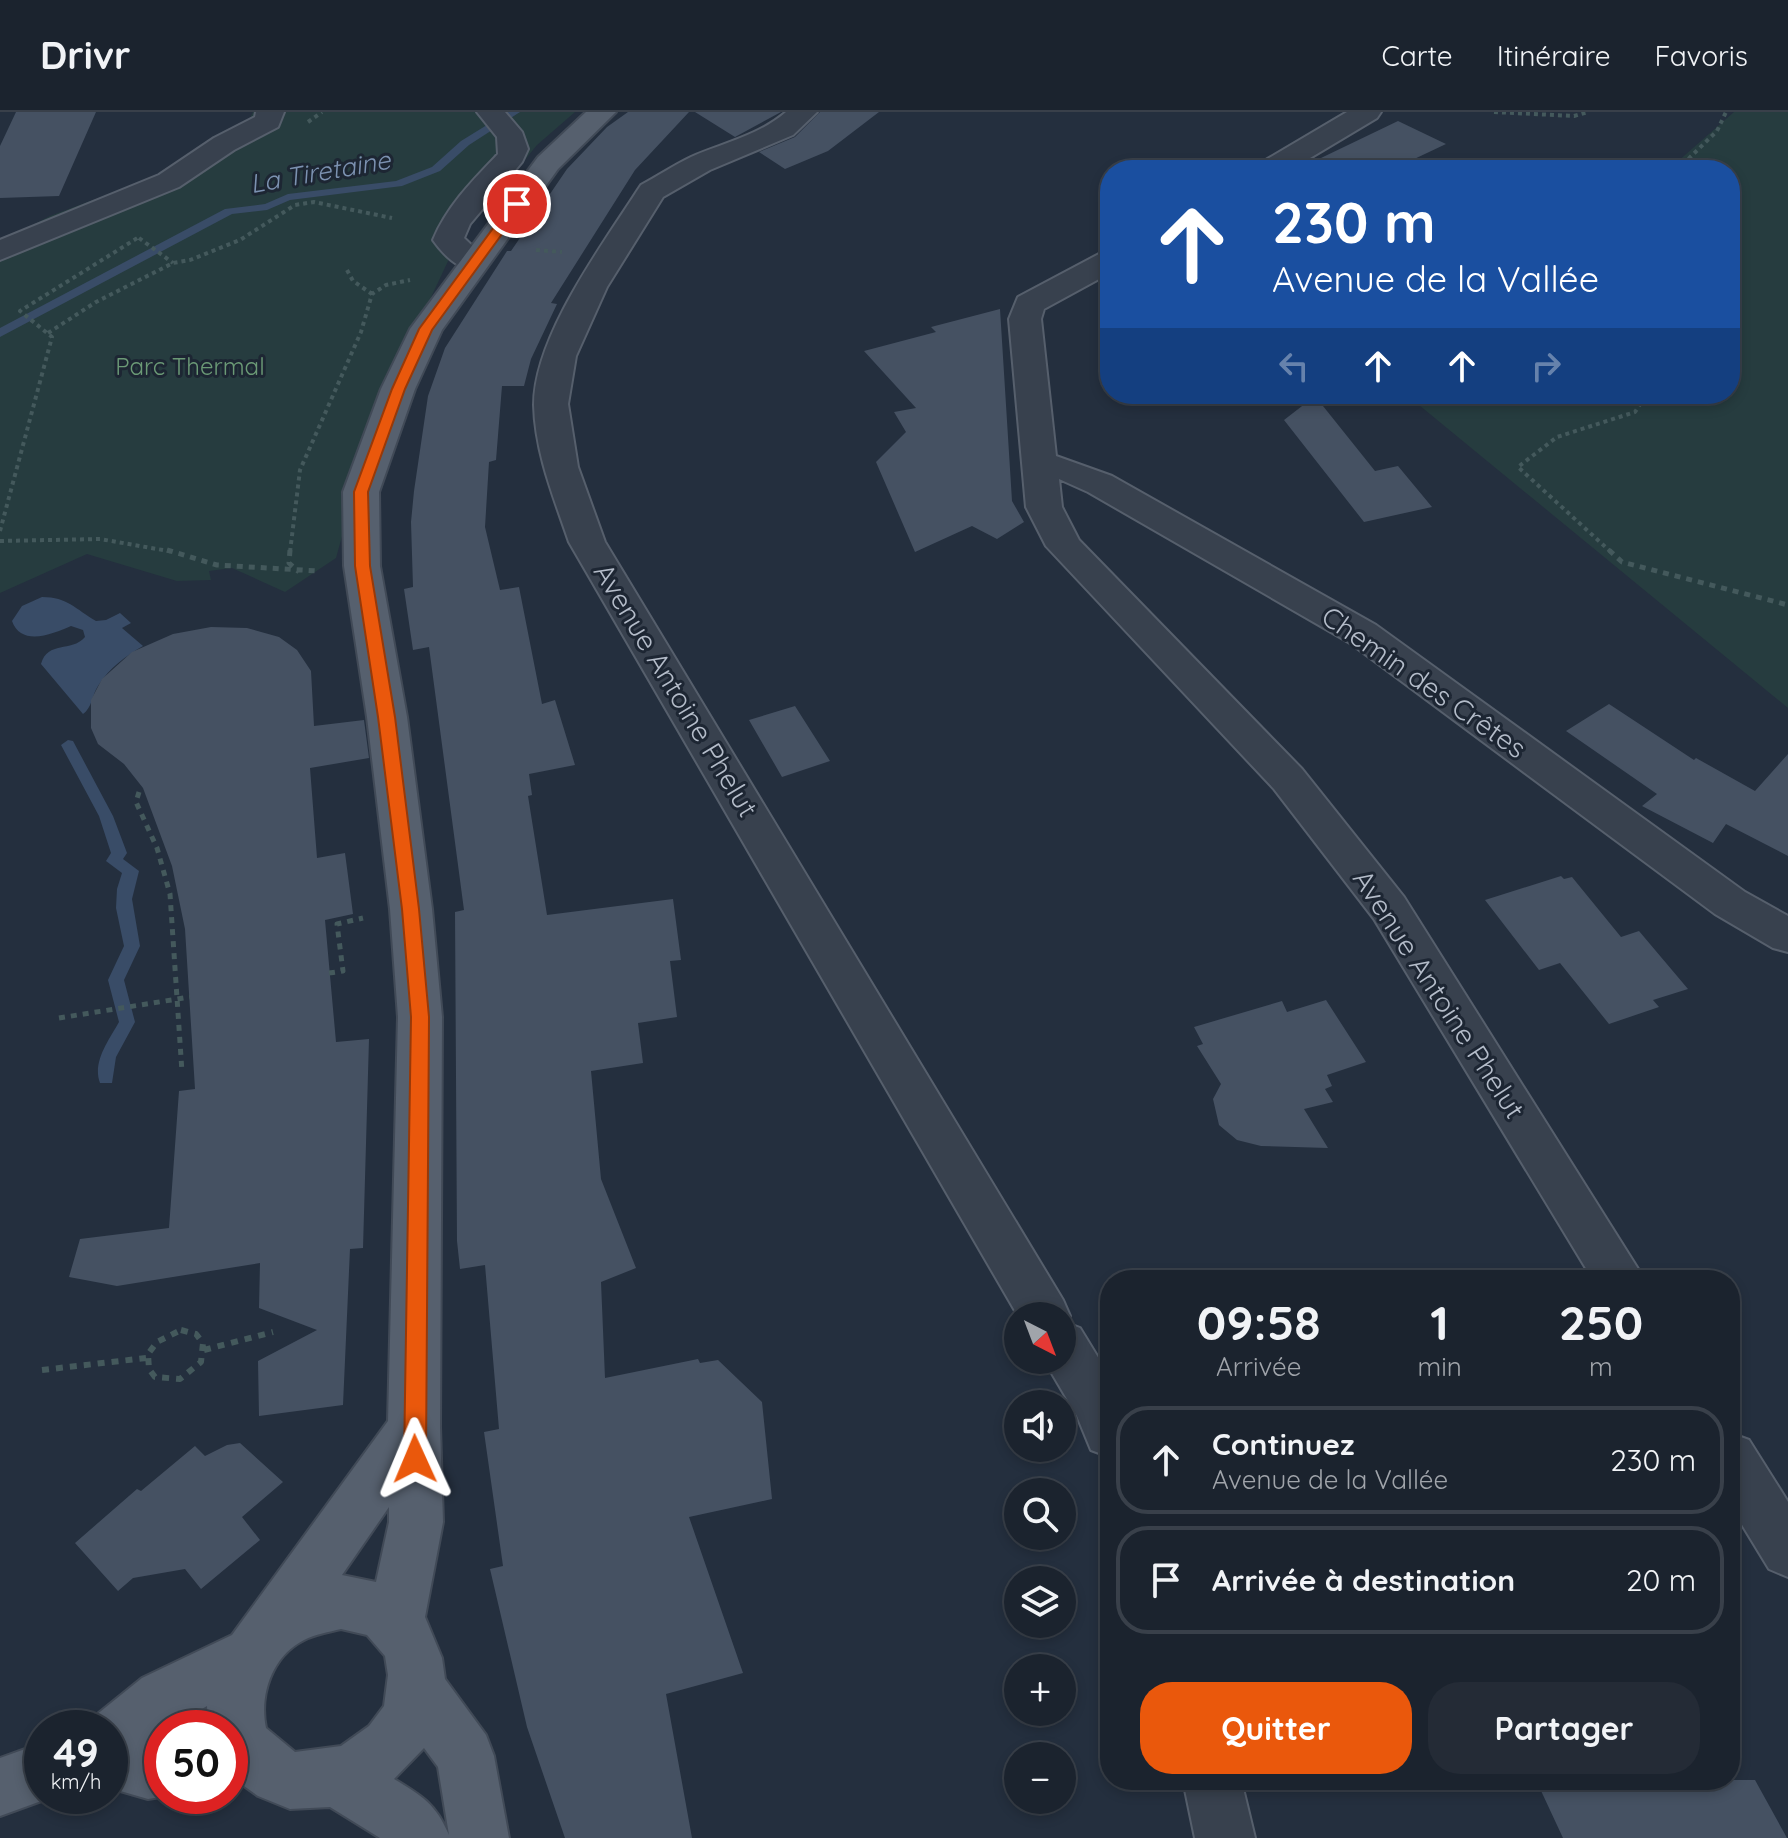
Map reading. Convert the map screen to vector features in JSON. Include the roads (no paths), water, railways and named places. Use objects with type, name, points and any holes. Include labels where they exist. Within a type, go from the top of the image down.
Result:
[{"type":"main road","points":[[396,1622],[416,1522],[414,1427],[420,1017],[411,909],[387,717],[362,566],[361,492],[393,404],[426,329],[548,163],[602,112]]},
{"type":"main road","points":[[235,1710],[260,1643],[414,1427]]},
{"type":"main road","points":[[128,1725],[162,1698],[260,1643],[294,1614],[341,1602],[370,1606],[396,1622],[413,1649],[418,1690],[404,1727],[376,1758],[338,1778],[292,1782],[248,1764]]},
{"type":"main road","points":[[418,1690],[465,1756],[479,1838]]},
{"type":"main road","points":[[0,1787],[24,1778]]},
{"type":"main road","points":[[338,1778],[407,1821],[420,1838]]},
{"type":"street","name":"Avenue Antoine Phelut","points":[[803,112],[783,129],[700,164],[652,191],[628,226],[591,287],[560,356],[551,404],[561,467],[587,542],[1037,1302]]},
{"type":"street","points":[[1286,160],[1367,112]]},
{"type":"street","points":[[480,254],[448,240],[455,223],[512,156],[515,146],[513,137],[490,113]]},
{"type":"street","points":[[0,251],[169,181],[269,116]]},
{"type":"street","name":"Avenue Antoine Phelut","points":[[1100,266],[1029,304],[1025,319],[1044,507],[1064,546],[1288,779],[1389,908],[1614,1270]]},
{"type":"street","name":"Chemin des Crêtes","points":[[1039,462],[1100,484],[1363,634],[1730,903],[1788,936]]},
{"type":"street","points":[[1076,1367],[1100,1408]]},
{"type":"street","points":[[1740,1473],[1788,1551]]},
{"type":"street","points":[[1214,1790],[1225,1838]]},
{"type":"water","points":[[42,597],[65,601],[96,621],[120,613],[131,623],[122,628],[143,646],[107,674],[83,714],[41,664],[54,649],[79,642],[85,637],[83,630],[71,626],[47,635],[30,636],[16,629],[12,621],[22,606]]},
{"type":"waterway","name":"La Tiretaine","points":[[0,333],[229,211],[267,207],[288,197],[398,184],[436,169],[465,143],[515,112]]},
{"type":"waterway","name":"La Tiretaine","points":[[68,745],[106,816],[119,853],[114,861],[131,871],[124,899],[132,946],[116,980],[127,1022],[108,1057],[106,1078]]},
{"type":"park label","name":"Parc Thermal","points":[[190,367]]}]
